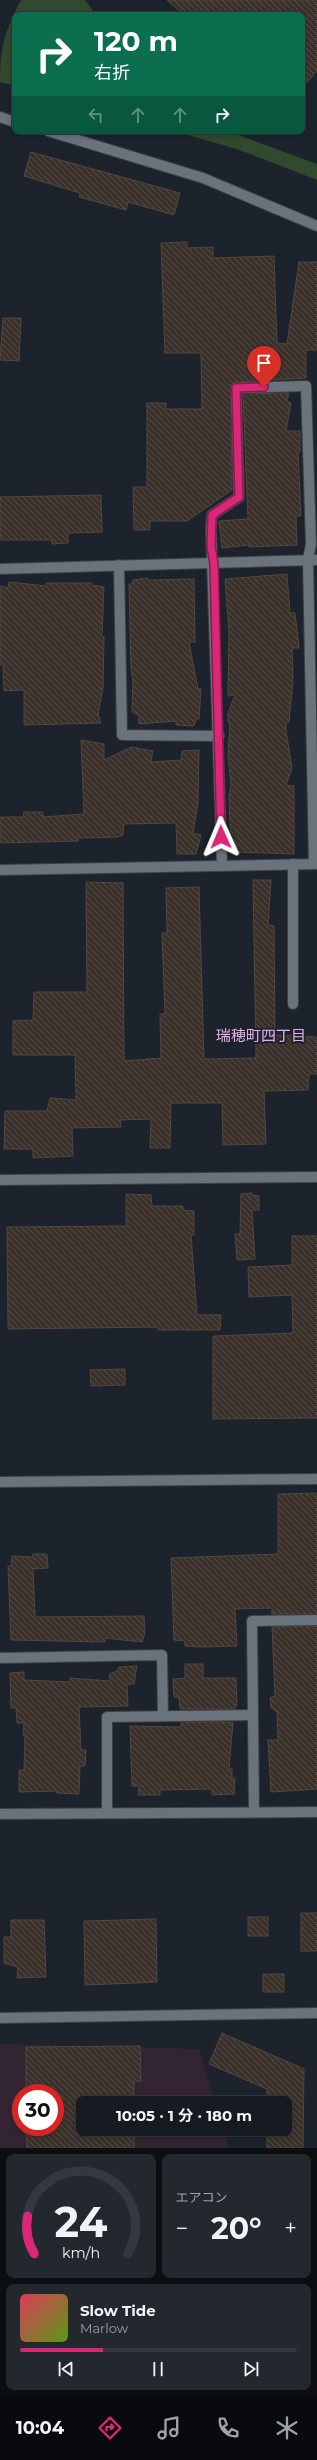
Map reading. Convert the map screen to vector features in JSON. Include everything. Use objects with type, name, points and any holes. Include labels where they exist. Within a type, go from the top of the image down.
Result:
[{"type":"street","points":[[0,117],[12,121]]},
{"type":"street","points":[[58,134],[203,178],[317,226]]},
{"type":"street","points":[[0,870],[222,866],[293,864],[315,864],[312,560],[306,386],[236,388],[239,497],[212,515],[211,546],[214,564],[222,866]]},
{"type":"street","points":[[0,569],[312,560]]},
{"type":"street","points":[[119,565],[122,735],[219,736]]},
{"type":"street","points":[[293,864],[293,1004]]},
{"type":"street","points":[[0,1180],[317,1177]]},
{"type":"street","points":[[0,1482],[317,1479]]},
{"type":"street","points":[[254,1812],[252,1621],[317,1620]]},
{"type":"street","points":[[0,1658],[162,1655],[163,1716]]},
{"type":"street","points":[[107,1812],[107,1717],[252,1715]]},
{"type":"street","points":[[0,1814],[107,1812],[317,1812]]},
{"type":"street","points":[[0,2018],[317,2013]]},
{"type":"shaded area","points":[[0,2044],[199,2049],[213,2096],[76,2096],[76,2136],[225,2136],[229,2148],[0,2148]]},
{"type":"green space","points":[[21,0],[85,0],[94,12],[15,12]]},
{"type":"green space","points":[[12,19],[12,85],[0,82],[2,49]]},
{"type":"green space","points":[[184,134],[236,134],[317,164],[317,180],[237,149]]},
{"type":"building","points":[[167,0],[317,0],[317,71],[305,85],[305,12],[181,12]]},
{"type":"building","points":[[31,152],[180,193],[174,215],[128,202],[126,210],[79,197],[80,193],[24,176]]},
{"type":"building","points":[[187,242],[187,248],[213,247],[213,258],[274,256],[277,343],[287,344],[299,262],[317,262],[317,350],[306,350],[306,378],[236,382],[231,385],[232,490],[187,521],[150,521],[150,530],[134,530],[133,487],[147,487],[147,403],[166,403],[166,409],[202,409],[201,353],[165,353],[161,243]]},
{"type":"building","points":[[3,318],[21,318],[19,361],[0,360]]},
{"type":"building","points":[[289,393],[287,401],[291,403],[286,431],[300,431],[300,452],[298,452],[301,516],[296,516],[297,545],[249,547],[249,545],[222,548],[219,521],[248,519],[243,394]]},
{"type":"building","points":[[101,495],[102,532],[68,533],[68,543],[52,544],[52,540],[0,540],[0,497]]},
{"type":"building","points":[[287,574],[290,613],[295,613],[299,648],[292,648],[293,679],[289,722],[286,722],[292,768],[286,785],[294,786],[294,854],[236,852],[237,845],[232,844],[230,827],[229,796],[231,785],[228,756],[230,722],[228,722],[228,713],[235,695],[228,696],[229,630],[225,579]]},
{"type":"building","points":[[147,578],[148,580],[194,579],[195,642],[189,642],[198,689],[201,689],[199,719],[196,719],[194,726],[176,725],[176,721],[139,724],[139,715],[132,712],[133,681],[131,669],[129,584],[132,584],[133,580]]},
{"type":"building","points":[[9,582],[46,586],[46,583],[92,583],[92,585],[104,587],[102,636],[104,637],[103,688],[98,714],[101,723],[24,725],[24,690],[4,691],[3,665],[0,665],[0,586],[8,588]]},
{"type":"building","points":[[81,740],[104,744],[104,760],[131,747],[153,751],[151,762],[181,760],[182,751],[199,750],[198,803],[193,833],[201,835],[196,854],[177,854],[176,823],[124,824],[123,835],[118,837],[78,838],[78,841],[0,843],[0,817],[23,817],[24,812],[43,812],[43,817],[84,814]]},
{"type":"building","points":[[253,880],[271,880],[268,925],[274,926],[275,1035],[317,1037],[317,1074],[309,1074],[308,1090],[264,1091],[266,1144],[223,1145],[222,1103],[171,1103],[170,1148],[150,1148],[151,1119],[120,1120],[121,1127],[72,1128],[73,1156],[33,1158],[33,1149],[4,1149],[5,1111],[47,1111],[50,1098],[76,1100],[75,1055],[13,1055],[13,1021],[33,1020],[34,992],[87,992],[86,882],[123,883],[124,1061],[161,1058],[160,1014],[165,1014],[162,933],[167,933],[166,888],[199,887],[204,1059],[256,1058]]},
{"type":"building","points":[[252,1193],[252,1195],[259,1196],[259,1210],[252,1210],[255,1259],[237,1260],[235,1234],[240,1234],[241,1194]]},
{"type":"building","points":[[126,1194],[151,1195],[152,1206],[183,1206],[183,1210],[194,1211],[194,1235],[191,1235],[197,1315],[221,1315],[220,1330],[158,1330],[158,1327],[8,1329],[7,1227],[126,1226]]},
{"type":"building","points":[[292,1236],[317,1236],[317,1418],[213,1419],[213,1336],[293,1333],[292,1295],[249,1297],[248,1267],[292,1265]]},
{"type":"building","points":[[125,1369],[125,1385],[91,1386],[90,1370]]},
{"type":"building","points":[[317,1493],[317,1614],[272,1614],[272,1608],[235,1609],[237,1646],[185,1646],[185,1641],[174,1640],[171,1558],[278,1554],[278,1494]]},
{"type":"building","points":[[33,1554],[47,1554],[48,1568],[33,1569],[35,1617],[144,1616],[145,1633],[142,1642],[105,1638],[105,1642],[11,1640],[8,1566],[11,1566],[12,1556],[32,1557]]},
{"type":"building","points":[[317,1626],[317,1789],[271,1792],[268,1740],[278,1740],[277,1712],[271,1708],[270,1698],[275,1696],[272,1627]]},
{"type":"building","points":[[185,1664],[203,1664],[203,1678],[236,1678],[237,1705],[234,1709],[180,1709],[179,1698],[174,1697],[173,1679],[185,1678]]},
{"type":"building","points":[[137,1666],[134,1684],[127,1684],[128,1706],[79,1707],[81,1750],[86,1750],[85,1766],[80,1766],[79,1794],[57,1793],[57,1791],[19,1792],[19,1770],[24,1770],[25,1735],[23,1735],[24,1723],[17,1723],[16,1708],[11,1708],[10,1673],[24,1672],[24,1680],[70,1682],[70,1678],[110,1681],[109,1674],[117,1671],[119,1667]]},
{"type":"building","points":[[181,1722],[233,1722],[229,1769],[232,1769],[232,1778],[235,1778],[234,1794],[212,1795],[212,1789],[160,1790],[160,1795],[138,1795],[139,1786],[132,1786],[130,1726],[181,1727]]},
{"type":"building","points":[[301,1913],[317,1913],[317,1951],[301,1951]]},
{"type":"building","points":[[248,1917],[268,1917],[268,1936],[248,1936]]},
{"type":"building","points":[[156,1919],[157,1982],[85,1985],[84,1921]]},
{"type":"building","points":[[11,1920],[44,1920],[46,1977],[17,1978],[18,1967],[4,1963],[4,1937],[11,1937]]},
{"type":"building","points":[[263,1974],[284,1974],[284,1992],[263,1992]]},
{"type":"building","points":[[222,2033],[304,2069],[303,2148],[267,2148],[267,2136],[292,2136],[292,2096],[267,2096],[267,2089],[209,2064]]},
{"type":"building","points":[[140,2046],[141,2081],[134,2081],[134,2096],[76,2096],[76,2136],[134,2136],[134,2148],[27,2148],[26,2136],[64,2136],[64,2084],[26,2084],[26,2047]]},
{"type":"district","name":"瑞穂町四丁目","points":[[261,1035]]},
{"type":"route","points":[[221,837],[214,564],[211,546],[212,515],[239,497],[236,388],[264,387]]}]
